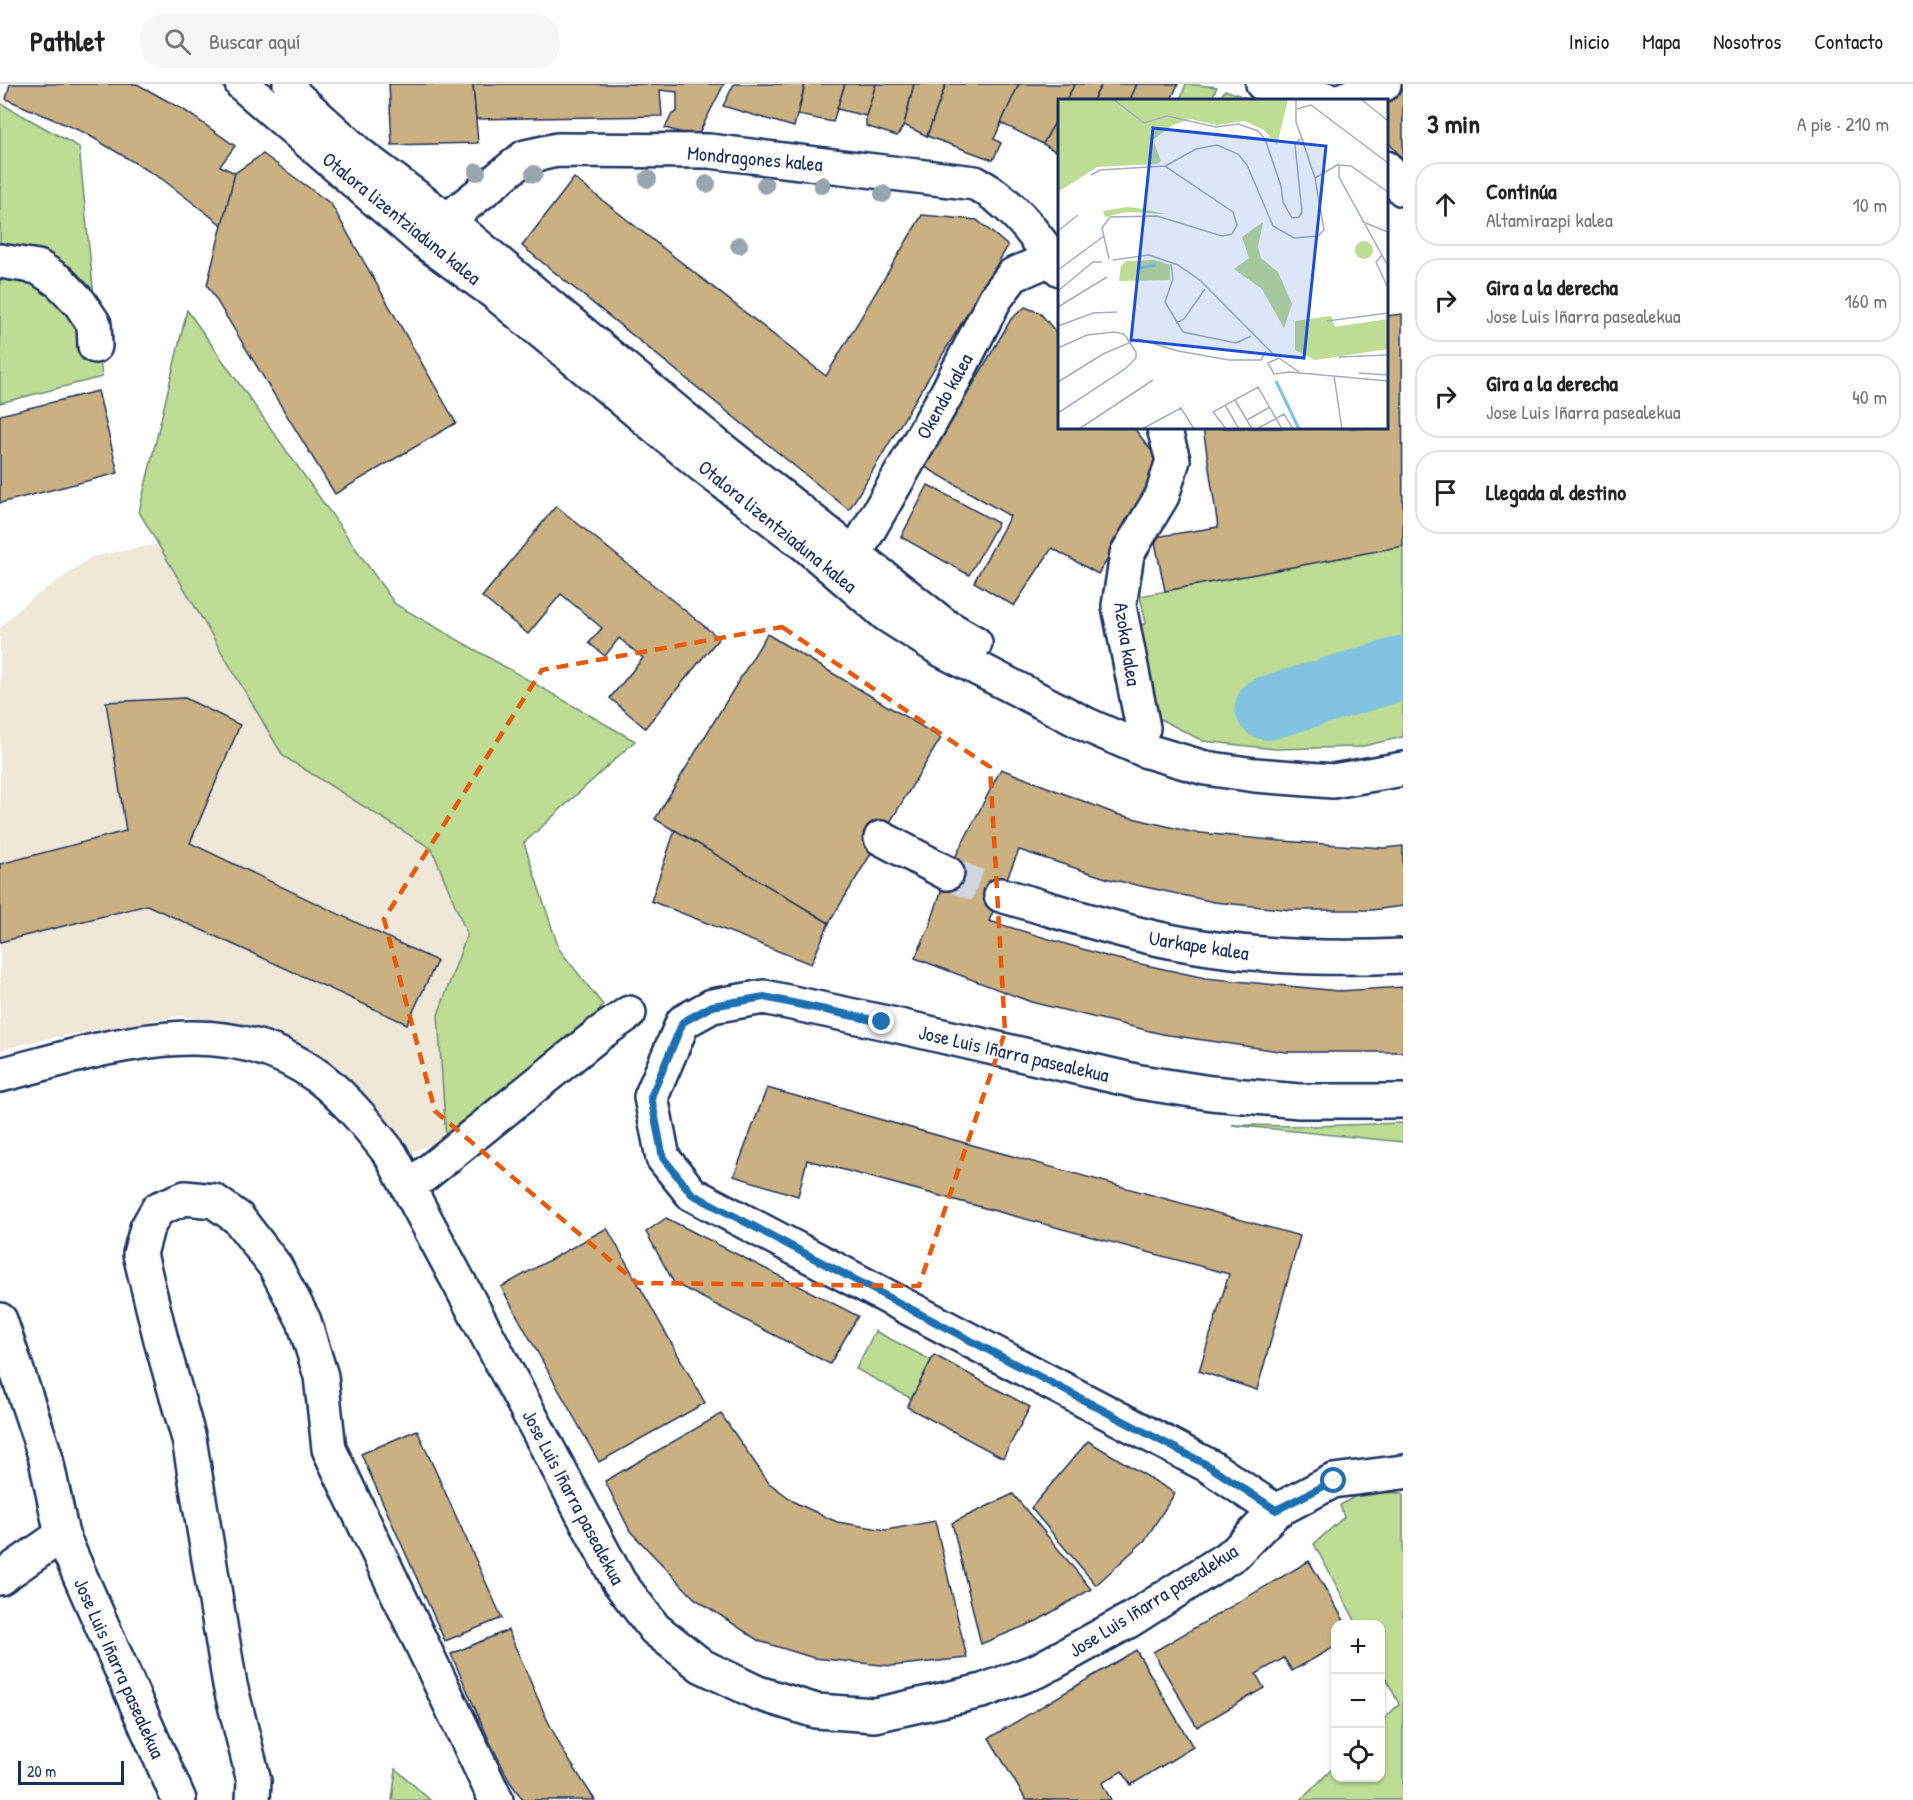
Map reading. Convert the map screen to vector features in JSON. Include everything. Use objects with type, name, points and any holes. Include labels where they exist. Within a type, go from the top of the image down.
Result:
[{"type":"street","name":"Otalora lizentziaduna kalea","points":[[242,84],[421,239],[495,293],[704,467],[807,546],[887,615],[942,650],[1087,725],[1147,751],[1205,768],[1255,775],[1332,781],[1403,769]]},
{"type":"street","name":"Otalora lizentziaduna kalea","points":[[290,84],[294,94],[309,98],[360,155],[447,220],[716,446],[944,625],[1016,667],[1143,728],[1188,745],[1251,760],[1327,762],[1403,750]]},
{"type":"street","points":[[1263,84],[1329,99]]},
{"type":"street","points":[[1321,84],[1332,99]]},
{"type":"street","points":[[1345,99],[1384,84]]},
{"type":"street","name":"Mondragones kalea","points":[[447,220],[525,157],[557,150],[709,150],[975,183],[992,192],[1017,212],[1056,264]]},
{"type":"street","points":[[1388,170],[1403,189]]},
{"type":"street","points":[[0,261],[38,267],[60,282],[80,303],[94,324],[95,346]]},
{"type":"street","name":"Okendo kalea","points":[[855,554],[947,393],[995,299],[1013,275],[1056,264]]},
{"type":"street","name":"Azoka kalea","points":[[1143,728],[1119,606],[1127,554],[1162,496],[1173,460],[1164,429]]},
{"type":"street","points":[[880,838],[946,873]]},
{"type":"street","name":"Uarkape kalea","points":[[1001,895],[1052,912],[1141,935],[1247,954],[1329,958],[1403,956]]},
{"type":"street","name":"Jose Luis Iñarra pasealekua","points":[[0,1075],[132,1042],[183,1036],[232,1041],[279,1055],[320,1078],[363,1120],[391,1155],[619,1582],[656,1629],[702,1666],[758,1693],[816,1711],[875,1715],[982,1691],[1039,1670],[1130,1620],[1235,1553],[1276,1510],[1209,1466],[692,1194],[663,1158],[651,1097],[683,1022],[712,1006],[764,997],[1140,1082],[1211,1093],[1299,1101],[1403,1101]]},
{"type":"street","points":[[423,1176],[599,1034],[630,1013]]},
{"type":"street","points":[[252,1800],[254,1780],[230,1684],[189,1439],[140,1254],[147,1228],[158,1209],[185,1198],[213,1201],[238,1218],[275,1266],[299,1312],[321,1376],[329,1449],[496,1800]]},
{"type":"street","name":"Jose Luis Iñarra pasealekua","points":[[0,1320],[45,1455],[62,1535],[179,1800]]},
{"type":"street","points":[[1276,1510],[1334,1481],[1403,1472]]},
{"type":"street","points":[[0,1578],[62,1535]]},
{"type":"highlighted area","points":[[782,627],[990,767],[1005,1032],[919,1286],[637,1283],[435,1111],[384,919],[542,670]]},
{"type":"shaded area","points":[[158,544],[283,756],[432,849],[467,934],[438,1015],[446,1139],[409,1153],[344,1076],[270,1030],[180,1016],[41,1040],[0,1050],[0,628],[23,605],[91,557]]},
{"type":"green space","points":[[1186,84],[1217,87],[1211,99],[1180,99]]},
{"type":"green space","points":[[1225,90],[1249,99],[1220,99]]},
{"type":"green space","points":[[0,103],[79,147],[102,377],[0,403]]},
{"type":"green space","points":[[187,310],[395,604],[635,741],[524,843],[559,949],[603,1005],[558,1068],[446,1139],[438,1015],[467,934],[432,849],[283,756],[139,512]]},
{"type":"green space","points":[[1403,546],[1403,737],[1359,747],[1275,749],[1203,741],[1156,717],[1136,628],[1146,623],[1140,596]]},
{"type":"green space","points":[[1403,1123],[1403,1142],[1232,1125],[1314,1126]]},
{"type":"green space","points":[[875,1331],[931,1360],[912,1399],[856,1369]]},
{"type":"green space","points":[[1363,1492],[1403,1493],[1403,1800],[1301,1800],[1331,1770],[1331,1782],[1385,1782],[1385,1718],[1399,1704],[1385,1677],[1385,1620],[1355,1620],[1314,1544],[1344,1517],[1340,1505]]},
{"type":"green space","points":[[396,1769],[430,1800],[392,1800]]},
{"type":"building","points":[[10,84],[137,84],[184,110],[235,146],[220,166],[235,173],[223,226],[162,179],[85,133],[6,99]]},
{"type":"building","points":[[389,84],[473,84],[478,143],[392,145]]},
{"type":"building","points":[[473,84],[724,84],[697,137],[665,128],[672,114],[677,112],[677,92],[660,90],[662,116],[476,119]]},
{"type":"building","points":[[734,84],[805,84],[794,127],[723,106]]},
{"type":"building","points":[[805,84],[845,84],[833,122],[798,115]]},
{"type":"building","points":[[845,84],[876,84],[866,116],[837,109]]},
{"type":"building","points":[[876,84],[914,84],[904,125],[897,136],[866,126],[866,116]]},
{"type":"building","points":[[914,84],[946,84],[927,136],[904,125]]},
{"type":"building","points":[[946,84],[1019,84],[994,139],[1001,143],[993,160],[927,136]]},
{"type":"building","points":[[1019,84],[1075,84],[1067,99],[1058,99],[1058,117],[1043,144],[1001,123]]},
{"type":"building","points":[[1075,84],[1102,84],[1094,99],[1067,99]]},
{"type":"building","points":[[1102,84],[1137,84],[1130,99],[1094,99]]},
{"type":"building","points":[[1137,84],[1178,84],[1171,99],[1130,99]]},
{"type":"building","points":[[1401,88],[1403,90],[1403,159],[1388,142],[1388,99],[1380,99]]},
{"type":"building","points":[[1058,117],[1058,153],[1043,144]]},
{"type":"building","points":[[263,154],[331,204],[456,423],[335,494],[207,285],[235,173]]},
{"type":"building","points":[[574,178],[826,376],[922,215],[977,220],[1008,246],[849,510],[522,246]]},
{"type":"building","points":[[1025,307],[1040,313],[1058,335],[1058,429],[1135,429],[1161,463],[1156,487],[1098,574],[1052,548],[1014,606],[974,582],[1010,516],[925,467],[1011,319]]},
{"type":"building","points":[[1402,314],[1403,546],[1165,591],[1154,537],[1218,527],[1203,429],[1388,429],[1388,316]]},
{"type":"building","points":[[98,391],[118,473],[0,503],[0,415]]},
{"type":"building","points":[[928,485],[998,523],[969,575],[901,537]]},
{"type":"building","points":[[556,506],[719,638],[645,728],[610,698],[643,658],[619,638],[605,656],[589,643],[602,628],[561,594],[528,634],[482,597]]},
{"type":"building","points":[[767,634],[941,738],[829,923],[655,819]]},
{"type":"building","points":[[185,698],[240,725],[190,843],[437,961],[407,1024],[147,905],[0,942],[0,864],[126,831],[106,702]]},
{"type":"building","points":[[1001,769],[1116,814],[1191,832],[1384,848],[1403,846],[1403,906],[1372,910],[1291,910],[1214,902],[1109,879],[1019,850],[989,921],[1109,957],[1205,978],[1339,991],[1403,987],[1403,1052],[1286,1052],[1162,1034],[1031,1002],[915,958],[929,928],[947,873]]},
{"type":"building","points":[[675,830],[829,923],[811,964],[651,901]]},
{"type":"building","points":[[767,1088],[1300,1236],[1257,1390],[1199,1371],[1229,1274],[807,1160],[798,1196],[734,1176]]},
{"type":"building","points":[[666,1218],[858,1316],[830,1364],[674,1283],[646,1232]]},
{"type":"building","points":[[607,1228],[705,1403],[599,1462],[501,1287]]},
{"type":"building","points":[[934,1355],[1030,1407],[1003,1458],[907,1407]]},
{"type":"building","points":[[721,1414],[769,1483],[796,1503],[837,1522],[886,1530],[935,1521],[967,1658],[891,1666],[814,1658],[759,1641],[694,1598],[630,1531],[605,1481]]},
{"type":"building","points":[[417,1430],[502,1618],[445,1641],[361,1454]]},
{"type":"building","points":[[1088,1441],[1175,1493],[1145,1540],[1096,1585],[1031,1508]]},
{"type":"building","points":[[1013,1494],[1091,1589],[1037,1621],[981,1644],[952,1523]]},
{"type":"building","points":[[1309,1561],[1344,1620],[1331,1620],[1331,1649],[1292,1671],[1284,1658],[1256,1674],[1264,1688],[1197,1727],[1153,1652]]},
{"type":"building","points":[[508,1630],[563,1751],[595,1800],[523,1800],[510,1782],[451,1654]]},
{"type":"building","points":[[1136,1650],[1193,1747],[1131,1785],[1122,1771],[1102,1783],[1111,1800],[1026,1800],[989,1738]]},
{"type":"waterway","points":[[1267,708],[1403,668]]},
{"type":"tunnel","points":[[947,873],[1001,895]]},
{"type":"route","points":[[882,1022],[764,997],[712,1006],[683,1022],[651,1097],[663,1158],[692,1194],[1209,1466],[1276,1510],[1334,1481]]}]
